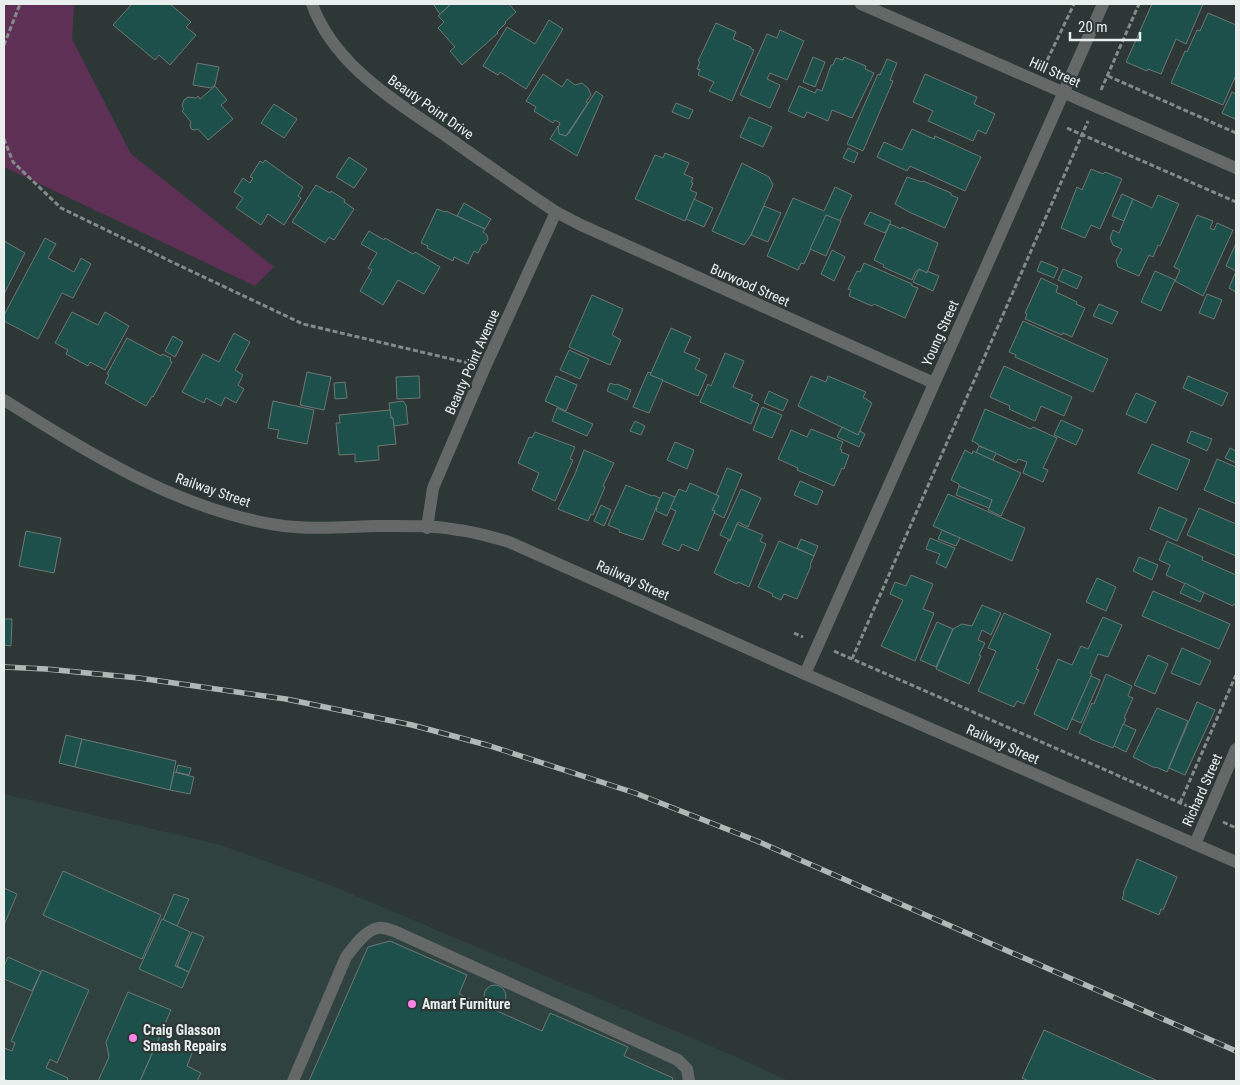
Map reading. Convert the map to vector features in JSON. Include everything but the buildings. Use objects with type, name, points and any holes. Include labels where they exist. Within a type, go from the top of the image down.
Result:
[{"type":"street","name":"Beauty Point Drive","points":[[312,4],[317,17],[338,51],[371,83],[556,212]]},
{"type":"street","name":"Hill Street","points":[[861,4],[1236,168]]},
{"type":"street","name":"Young Street","points":[[805,674],[1103,4]]},
{"type":"street","name":"Beauty Point Avenue","points":[[427,528],[433,488],[485,367],[556,212]]},
{"type":"street","name":"Burwood Street","points":[[556,212],[580,225],[934,383]]},
{"type":"street","name":"Railway Street","points":[[4,400],[67,439],[131,474],[181,497],[229,514],[278,525],[326,528],[377,526],[456,529],[509,542],[805,674],[1236,862]]},
{"type":"street","name":"Richard Street","points":[[1195,844],[1236,749]]},
{"type":"street","points":[[293,1081],[346,958],[357,942],[368,933],[379,928],[394,931],[678,1060],[687,1069],[689,1081]]},
{"type":"path","points":[[4,45],[20,4]]},
{"type":"path","points":[[1038,81],[1074,4]]},
{"type":"path","points":[[852,659],[1139,4]]},
{"type":"path","points":[[1108,76],[1236,133]]},
{"type":"path","points":[[1050,120],[1236,202]]},
{"type":"path","points":[[4,139],[13,162],[61,208],[172,262],[304,324],[485,367]]},
{"type":"path","points":[[794,633],[1207,815],[1236,826]]},
{"type":"path","points":[[1180,803],[1236,675]]},
{"type":"shaded area","points":[[4,4],[74,4],[72,39],[131,154],[274,267],[255,286],[4,167]]},
{"type":"shaded area","points":[[4,794],[221,845],[333,886],[789,1081],[4,1081]]},
{"type":"railway","points":[[4,667],[139,678],[286,699],[412,725],[487,745],[635,793],[757,841],[1236,1051]]},
{"type":"place","name":"Amart Furniture","points":[[412,1004]]},
{"type":"place","name":"Craig Glasson Smash Repairs","points":[[133,1038]]}]
